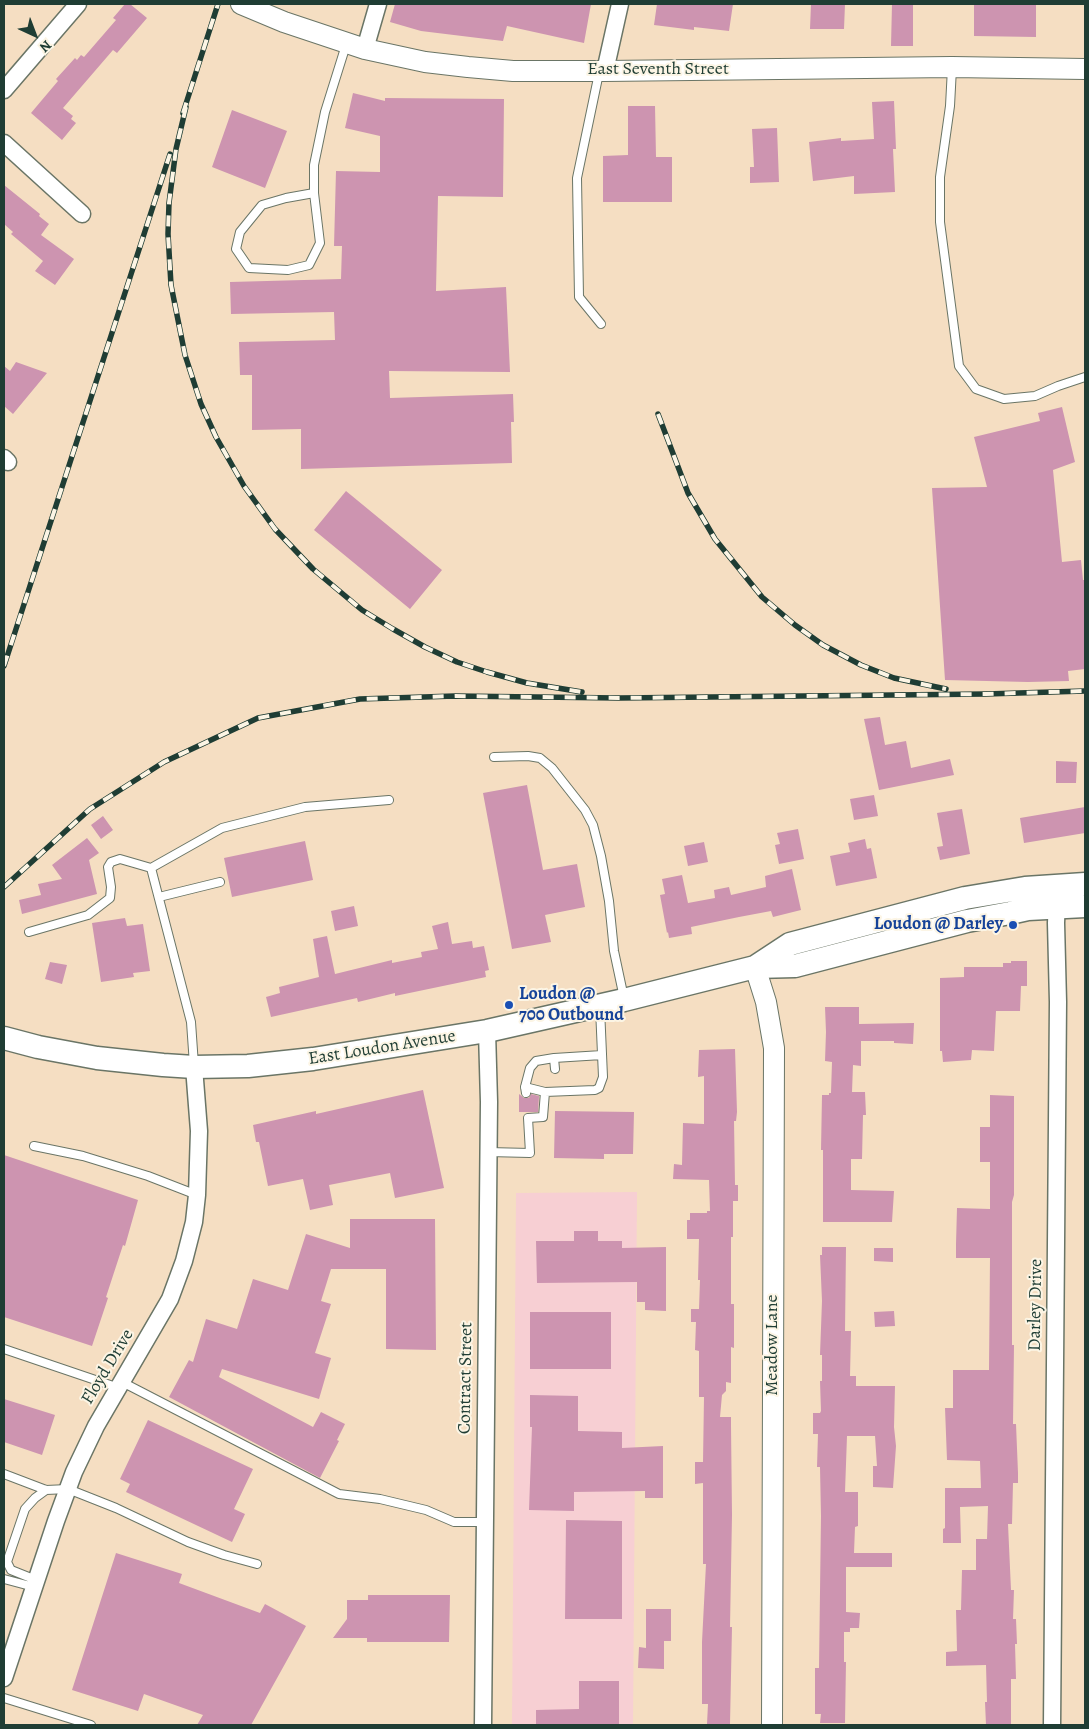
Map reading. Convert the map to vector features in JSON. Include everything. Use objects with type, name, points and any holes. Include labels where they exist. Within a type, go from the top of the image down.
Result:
[{"type":"main road","name":"East Loudon Avenue","points":[[4,1038],[38,1047],[98,1058],[194,1067],[248,1066],[313,1060],[487,1031],[600,1006],[755,967],[795,966],[967,921],[1028,909],[1085,884]]},
{"type":"main road","name":"East Loudon Avenue","points":[[1057,896],[1085,906]]},
{"type":"street","points":[[4,90],[78,4]]},
{"type":"street","name":"East Seventh Street","points":[[241,4],[284,22],[356,46],[425,62],[468,68],[513,71],[952,67],[1085,69]]},
{"type":"street","points":[[356,46],[378,4]]},
{"type":"street","points":[[602,71],[620,4]]},
{"type":"street","points":[[4,143],[82,214]]},
{"type":"street","name":"Darley Drive","points":[[1052,1725],[1058,1002],[1057,896]]},
{"type":"street","name":"Meadow Lane","points":[[755,967],[766,1002],[774,1048],[772,1725]]},
{"type":"street","name":"Contract Street","points":[[484,1725],[484,1522],[489,1102],[487,1031]]},
{"type":"street","name":"Floyd Drive","points":[[4,1678],[68,1490],[96,1426],[170,1299],[184,1261],[194,1222],[197,1194],[199,1132],[194,1067]]},
{"type":"lane","points":[[314,193],[262,205],[240,232],[236,249],[249,268],[288,270],[309,265],[320,243],[314,193],[314,165],[323,121],[356,46]]},
{"type":"lane","points":[[952,67],[950,106],[940,177],[940,222],[959,366],[976,389],[1004,399],[1035,396],[1085,377]]},
{"type":"lane","points":[[601,324],[579,298],[577,178],[602,71]]},
{"type":"lane","points":[[494,756],[540,758],[552,768],[585,810],[593,825],[609,901],[614,950],[624,1000]]},
{"type":"lane","points":[[28,932],[88,915],[110,898],[111,887],[108,867],[111,862],[120,859],[151,868],[222,828],[306,807],[390,800]]},
{"type":"lane","points":[[151,868],[190,1022],[194,1067]]},
{"type":"lane","points":[[159,897],[220,882]]},
{"type":"lane","points":[[600,1006],[603,1077],[599,1088],[595,1090],[558,1089],[544,1092],[526,1090],[530,1068],[536,1062],[554,1058],[602,1055]]},
{"type":"lane","points":[[554,1058],[555,1069]]},
{"type":"lane","points":[[488,1152],[530,1153],[527,1115],[543,1117],[544,1092]]},
{"type":"lane","points":[[34,1146],[83,1156],[148,1176],[197,1194]]},
{"type":"lane","points":[[4,1349],[121,1385],[339,1494],[380,1499],[426,1510],[454,1522],[484,1522]]},
{"type":"lane","points":[[4,1474],[46,1490],[68,1490],[116,1508],[188,1542],[257,1564]]},
{"type":"lane","points":[[35,1584],[12,1570],[7,1562],[25,1509],[46,1490]]},
{"type":"lane","points":[[4,1579],[35,1584]]},
{"type":"lane","points":[[4,1698],[91,1725]]},
{"type":"shaded area","points":[[637,1192],[633,1725],[512,1725],[516,1193]]},
{"type":"building","points":[[125,4],[130,4],[147,18],[117,53],[113,50],[63,108],[73,116],[71,119],[76,123],[62,140],[31,113],[58,81],[56,79],[75,58],[77,60],[81,55],[84,57],[116,20],[113,18]]},
{"type":"building","points":[[395,4],[591,4],[584,43],[507,26],[503,41],[421,31],[390,22]]},
{"type":"building","points":[[657,4],[733,4],[729,31],[694,27],[694,30],[654,25]]},
{"type":"building","points":[[811,4],[845,4],[844,29],[810,29]]},
{"type":"building","points":[[892,4],[913,4],[913,46],[891,46]]},
{"type":"building","points":[[974,4],[1036,4],[1036,37],[974,36]]},
{"type":"building","points":[[353,93],[385,101],[385,98],[504,99],[503,197],[438,196],[436,291],[506,287],[510,372],[389,371],[390,398],[513,394],[514,422],[511,422],[512,463],[301,469],[301,429],[252,430],[252,375],[240,375],[239,342],[335,340],[334,312],[231,314],[230,282],[341,279],[342,246],[334,246],[336,171],[380,172],[380,136],[345,128]]},
{"type":"building","points":[[894,101],[896,149],[893,149],[895,192],[854,194],[854,176],[813,181],[809,142],[841,138],[841,141],[874,139],[872,102]]},
{"type":"building","points":[[628,106],[655,106],[656,157],[672,157],[672,202],[603,202],[603,156],[628,155]]},
{"type":"building","points":[[232,110],[287,131],[265,188],[212,167]]},
{"type":"building","points":[[777,128],[779,182],[750,183],[750,167],[754,167],[752,129]]},
{"type":"building","points":[[4,185],[40,214],[39,216],[49,224],[41,235],[74,259],[55,285],[35,271],[43,261],[11,234],[13,232],[4,224]]},
{"type":"building","points":[[16,362],[47,373],[13,414],[4,406],[4,366],[10,371]]},
{"type":"building","points":[[1062,407],[1075,462],[1053,470],[1062,562],[1081,560],[1083,580],[1085,580],[1085,669],[1068,671],[1069,681],[945,680],[932,488],[987,487],[974,437],[1040,421],[1038,413]]},
{"type":"building","points":[[346,491],[442,570],[410,609],[314,530]]},
{"type":"building","points":[[880,717],[885,745],[906,741],[911,768],[950,759],[954,775],[879,790],[864,719]]},
{"type":"building","points":[[1056,761],[1077,762],[1076,783],[1056,783]]},
{"type":"building","points":[[527,785],[543,870],[577,864],[585,907],[545,915],[551,942],[512,949],[483,793]]},
{"type":"building","points":[[874,795],[878,816],[854,820],[850,799]]},
{"type":"building","points":[[1085,807],[1085,833],[1024,843],[1020,818]]},
{"type":"building","points":[[962,809],[970,854],[940,860],[937,847],[943,846],[937,813]]},
{"type":"building","points":[[103,816],[113,830],[101,839],[91,825]]},
{"type":"building","points":[[798,829],[804,859],[779,864],[775,845],[780,844],[777,833]]},
{"type":"building","points":[[87,838],[99,853],[89,860],[97,894],[22,914],[19,900],[41,895],[38,884],[62,879],[52,865]]},
{"type":"building","points":[[865,839],[867,849],[871,848],[877,878],[836,886],[830,856],[850,852],[848,843]]},
{"type":"building","points":[[305,841],[313,880],[232,897],[224,858]]},
{"type":"building","points":[[704,842],[708,862],[688,866],[684,846]]},
{"type":"building","points":[[792,869],[801,910],[773,917],[771,911],[691,927],[692,934],[669,938],[660,895],[665,894],[662,879],[682,875],[688,903],[715,898],[714,890],[729,887],[731,895],[766,887],[765,876]]},
{"type":"building","points":[[354,906],[358,926],[335,931],[331,911]]},
{"type":"building","points":[[125,918],[127,926],[143,924],[150,971],[133,973],[134,977],[101,982],[92,923]]},
{"type":"building","points":[[448,922],[452,944],[472,941],[473,948],[484,946],[489,970],[485,971],[486,977],[395,996],[395,993],[358,1002],[357,998],[271,1017],[266,997],[280,993],[279,987],[319,977],[313,939],[327,936],[335,974],[392,960],[392,963],[422,957],[421,952],[438,949],[432,926]]},
{"type":"building","points":[[1011,961],[1027,961],[1027,986],[1021,986],[1020,1011],[996,1011],[994,1051],[972,1050],[971,1060],[943,1062],[942,1051],[940,1051],[940,978],[964,977],[964,967],[1003,967],[1003,963],[1011,963]]},
{"type":"building","points":[[50,962],[67,965],[62,984],[45,979]]},
{"type":"building","points":[[825,1007],[859,1007],[859,1024],[914,1023],[913,1044],[894,1043],[894,1041],[861,1041],[861,1066],[853,1065],[852,1092],[865,1092],[866,1115],[863,1115],[862,1159],[851,1159],[851,1190],[894,1191],[892,1222],[823,1222],[822,1095],[829,1095],[831,1093],[832,1062],[825,1061]]},
{"type":"building","points":[[735,1049],[737,1112],[736,1121],[734,1121],[735,1185],[738,1185],[738,1201],[733,1201],[733,1237],[731,1237],[731,1304],[734,1304],[734,1348],[731,1347],[731,1383],[726,1382],[726,1391],[722,1395],[720,1417],[731,1417],[730,1627],[732,1627],[730,1724],[707,1724],[708,1704],[702,1704],[702,1642],[706,1564],[703,1564],[703,1483],[695,1484],[695,1462],[703,1462],[704,1397],[699,1397],[699,1351],[695,1350],[696,1322],[691,1322],[691,1309],[699,1309],[699,1239],[687,1239],[687,1220],[690,1220],[690,1213],[707,1213],[707,1211],[710,1211],[709,1180],[673,1179],[674,1164],[682,1165],[683,1123],[704,1124],[704,1076],[698,1077],[699,1050]]},
{"type":"building","points":[[423,1090],[444,1188],[395,1198],[390,1173],[329,1185],[333,1205],[310,1210],[303,1179],[268,1186],[259,1142],[256,1142],[253,1125],[316,1111],[316,1114]]},
{"type":"building","points":[[519,1094],[524,1098],[529,1098],[531,1094],[539,1096],[538,1112],[519,1112]]},
{"type":"building","points":[[990,1095],[1014,1096],[1012,1345],[1014,1345],[1013,1424],[1016,1424],[1018,1483],[1013,1483],[1012,1524],[1008,1524],[1011,1590],[1014,1590],[1013,1619],[1016,1619],[1017,1644],[1015,1644],[1016,1679],[1011,1679],[1011,1725],[986,1725],[986,1665],[946,1666],[946,1652],[957,1651],[956,1610],[961,1610],[962,1570],[976,1570],[976,1539],[987,1539],[988,1506],[960,1507],[961,1543],[943,1543],[945,1488],[981,1488],[980,1461],[947,1460],[945,1408],[953,1408],[953,1370],[989,1370],[990,1258],[956,1258],[956,1244],[957,1208],[990,1209],[990,1162],[980,1162],[980,1127],[990,1127]]},
{"type":"building","points":[[555,1111],[634,1112],[633,1154],[604,1154],[604,1159],[554,1158]]},
{"type":"building","points":[[4,1155],[138,1200],[92,1346],[4,1317]]},
{"type":"building","points":[[350,1219],[435,1219],[436,1350],[386,1349],[386,1269],[331,1269],[321,1301],[331,1304],[315,1353],[331,1358],[319,1399],[222,1369],[219,1377],[313,1427],[321,1412],[345,1424],[337,1440],[339,1441],[320,1478],[169,1397],[189,1360],[193,1362],[206,1319],[237,1329],[253,1279],[288,1290],[306,1234],[350,1248]]},
{"type":"building","points":[[574,1231],[598,1231],[598,1241],[622,1241],[622,1248],[666,1247],[666,1311],[645,1310],[645,1302],[637,1302],[637,1282],[537,1283],[536,1241],[574,1241]]},
{"type":"building","points":[[822,1247],[846,1247],[845,1331],[851,1331],[850,1376],[856,1376],[856,1386],[895,1386],[894,1427],[896,1446],[893,1488],[873,1487],[873,1466],[877,1466],[875,1436],[847,1436],[845,1492],[858,1492],[858,1526],[855,1527],[854,1553],[892,1553],[892,1567],[846,1567],[846,1612],[860,1613],[859,1628],[850,1628],[850,1632],[844,1632],[844,1662],[846,1662],[845,1723],[820,1723],[821,1714],[815,1714],[815,1668],[819,1668],[821,1516],[820,1467],[817,1467],[818,1434],[813,1434],[813,1413],[820,1413],[821,1411],[820,1381],[822,1381],[822,1355],[820,1355],[822,1301],[820,1255],[822,1255]]},
{"type":"building","points":[[874,1248],[893,1248],[893,1262],[874,1261]]},
{"type":"building","points":[[894,1311],[895,1326],[875,1327],[874,1312]]},
{"type":"building","points":[[530,1312],[611,1312],[611,1369],[530,1369]]},
{"type":"building","points":[[530,1395],[578,1396],[578,1431],[622,1432],[622,1448],[663,1446],[663,1498],[645,1498],[645,1491],[574,1492],[574,1511],[529,1510],[532,1427],[530,1427]]},
{"type":"building","points":[[4,1399],[55,1415],[42,1455],[4,1442]]},
{"type":"building","points":[[148,1420],[253,1469],[234,1509],[245,1514],[232,1542],[126,1492],[130,1484],[120,1479]]},
{"type":"building","points":[[566,1520],[622,1521],[622,1619],[565,1619]]},
{"type":"building","points":[[116,1553],[182,1574],[179,1583],[260,1613],[265,1604],[306,1626],[251,1725],[197,1725],[203,1715],[144,1694],[138,1711],[72,1690]]},
{"type":"building","points":[[368,1595],[450,1595],[449,1642],[367,1642],[367,1638],[333,1638],[347,1619],[347,1600],[368,1600]]},
{"type":"building","points":[[646,1609],[671,1609],[671,1641],[664,1641],[664,1669],[638,1668],[639,1647],[646,1648]]},
{"type":"building","points":[[579,1681],[619,1681],[619,1725],[536,1725],[536,1710],[579,1709]]},
{"type":"railway","points":[[183,113],[218,4]]},
{"type":"railway","points":[[186,107],[176,149],[169,203],[168,234],[171,285],[185,355],[201,404],[216,437],[244,486],[275,529],[313,569],[362,610],[393,629],[457,662],[527,683],[582,692]]},
{"type":"railway","points":[[4,666],[170,154]]},
{"type":"railway","points":[[658,414],[688,493],[715,539],[762,597],[795,625],[823,645],[861,665],[894,678],[946,689]]},
{"type":"railway","points":[[4,887],[90,809],[164,762],[258,718],[360,699],[455,696],[619,698],[986,694],[1085,691]]},
{"type":"place","name":"Loudon @ Darley","points":[[1013,925]]},
{"type":"place","name":"Loudon @ 700 Outbound","points":[[509,1005]]}]
